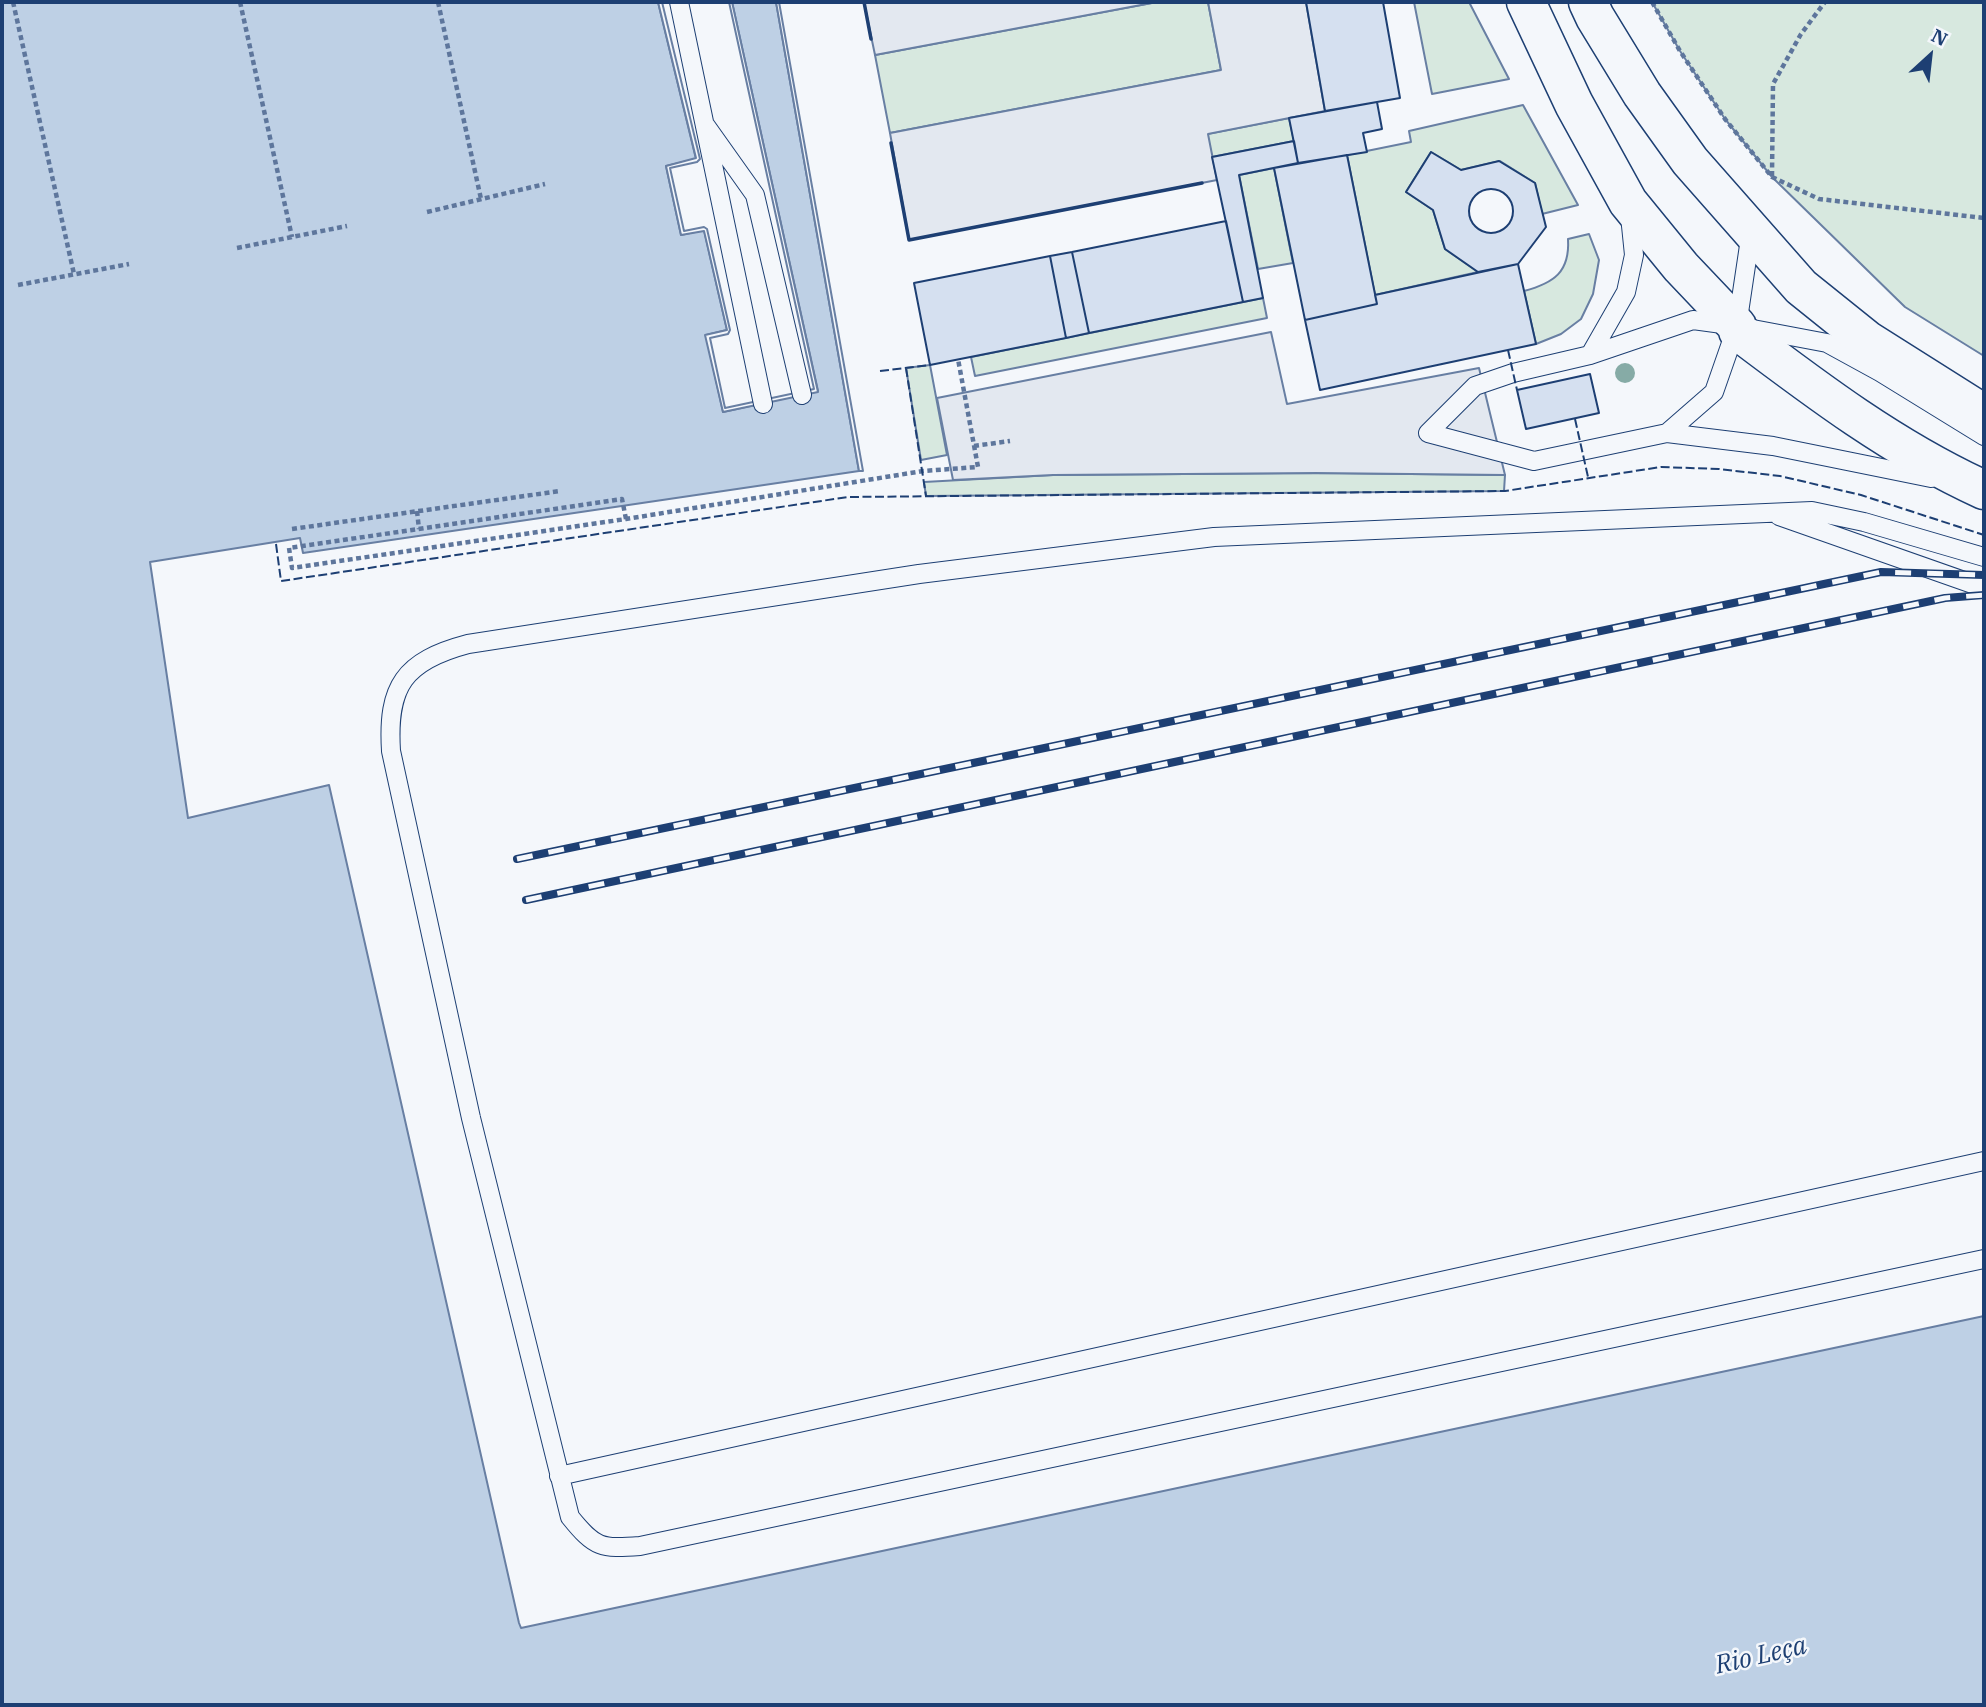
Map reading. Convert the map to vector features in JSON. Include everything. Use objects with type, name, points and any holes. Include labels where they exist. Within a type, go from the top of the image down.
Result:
[{"type":"main road","points":[[1526,2],[1574,104],[1628,202],[1681,267],[1737,326],[1738,331],[1841,409],[1916,455],[1982,489]]},
{"type":"main road","points":[[1588,2],[1650,105],[1690,161],[1801,288],[1858,332],[1984,414]]},
{"type":"lane","points":[[678,2],[763,404]]},
{"type":"lane","points":[[702,121],[755,195],[802,395]]},
{"type":"lane","points":[[1590,355],[1626,292],[1634,255],[1628,202]]},
{"type":"lane","points":[[1667,433],[1714,392],[1737,326],[1751,231]]},
{"type":"lane","points":[[1982,489],[1773,446],[1667,433],[1534,461],[1428,433],[1475,386],[1513,373],[1590,355],[1693,320],[1827,343],[1984,436]]},
{"type":"lane","points":[[1984,557],[1864,522],[1812,511],[1214,537],[919,573],[481,642],[438,652],[414,666],[396,692],[389,724],[391,751],[471,1118],[570,1517],[588,1539],[612,1548],[640,1546],[1984,1259]]},
{"type":"lane","points":[[1769,513],[1984,588]]},
{"type":"lane","points":[[559,1476],[1984,1161]]},
{"type":"path","points":[[13,2],[74,274]]},
{"type":"path","points":[[240,2],[292,237]]},
{"type":"path","points":[[438,2],[481,199]]},
{"type":"path","points":[[1652,2],[1680,51],[1725,119],[1772,177],[1819,199],[1984,218]]},
{"type":"path","points":[[1772,177],[1773,84],[1801,34],[1825,2]]},
{"type":"path","points":[[427,212],[545,184]]},
{"type":"path","points":[[237,248],[347,226]]},
{"type":"path","points":[[18,285],[129,264]]},
{"type":"path","points":[[626,519],[622,499],[289,548],[292,568],[626,519],[923,471],[978,467],[958,359]]},
{"type":"path","points":[[974,446],[1010,441]]},
{"type":"path","points":[[292,529],[560,491]]},
{"type":"path","points":[[417,511],[419,529]]},
{"type":"shaded area","points":[[864,2],[1157,2],[875,55]]},
{"type":"shaded area","points":[[1157,2],[1208,2],[1221,70],[890,133],[875,55]]},
{"type":"shaded area","points":[[1208,2],[1306,2],[1325,111],[1208,134],[1217,180],[909,240],[890,133],[1221,70]]},
{"type":"shaded area","points":[[1414,2],[1469,2],[1509,79],[1432,94]]},
{"type":"shaded area","points":[[1652,2],[1984,2],[1984,356],[1905,307],[1772,177],[1725,119],[1680,51]]},
{"type":"shaded area","points":[[1523,105],[1578,205],[1542,214],[1535,183],[1500,161],[1461,170],[1431,152],[1406,192],[1433,210],[1445,249],[1478,272],[1375,295],[1347,155],[1411,142],[1409,131]]},
{"type":"shaded area","points":[[1289,118],[1294,141],[1212,157],[1207,134]]},
{"type":"shaded area","points":[[1274,168],[1293,263],[1258,269],[1239,175]]},
{"type":"shaded area","points":[[1589,234],[1599,260],[1593,294],[1581,319],[1561,334],[1536,344],[1524,291],[1552,280],[1563,268],[1568,239]]},
{"type":"shaded area","points":[[1263,298],[1267,318],[975,376],[971,357]]},
{"type":"shaded area","points":[[1271,332],[1287,404],[1479,368],[1505,475],[1053,475],[953,480],[937,398]]},
{"type":"shaded area","points":[[930,365],[947,455],[921,460],[906,368]]},
{"type":"shaded area","points":[[1053,475],[1505,475],[1504,491],[926,496],[924,482]]},
{"type":"water","name":"Rio Leça","points":[[2,2],[658,2],[696,159],[666,166],[681,235],[704,230],[727,330],[706,335],[723,412],[818,391],[732,2],[776,2],[859,471],[303,553],[300,538],[150,562],[188,818],[329,785],[521,1628],[1984,1316],[1984,1705],[2,1705]]},
{"type":"pier","points":[[658,2],[662,2],[700,159],[670,168],[684,231],[704,227],[707,229],[730,330],[728,334],[710,338],[725,408],[814,389],[729,2],[732,2],[818,392],[723,412],[705,335],[727,330],[704,231],[681,235],[666,166],[696,158]]},
{"type":"pier","points":[[776,2],[779,2],[863,471],[859,471]]},
{"type":"building","points":[[1306,2],[1383,2],[1400,98],[1325,111]]},
{"type":"building","points":[[1377,102],[1382,129],[1363,133],[1367,152],[1298,163],[1289,118]]},
{"type":"building","points":[[1294,141],[1298,163],[1239,175],[1263,298],[1243,302],[1212,157]]},
{"type":"building","points":[[1431,152],[1461,170],[1499,161],[1535,183],[1546,227],[1518,264],[1478,272],[1445,249],[1433,210],[1406,192]]},
{"type":"building","points":[[1347,155],[1377,304],[1305,320],[1274,168]]},
{"type":"building","points":[[1491,189],[1506,196],[1513,211],[1506,226],[1491,233],[1476,226],[1469,211],[1476,196]]},
{"type":"building","points":[[1226,221],[1243,302],[1089,333],[1072,252]]},
{"type":"building","points":[[1072,252],[1089,333],[1066,338],[1050,256]]},
{"type":"building","points":[[1050,256],[1066,338],[930,365],[914,283]]},
{"type":"building","points":[[1518,264],[1536,344],[1320,390],[1305,320],[1377,304],[1375,295]]},
{"type":"building","points":[[1590,374],[1599,413],[1526,429],[1517,390]]},
{"type":"railway","points":[[517,859],[1881,572],[1984,575]]},
{"type":"railway","points":[[526,900],[1945,598],[1984,595]]},
{"type":"fence","points":[[1508,350],[1517,390]]},
{"type":"fence","points":[[880,371],[930,365]]},
{"type":"fence","points":[[906,368],[926,496]]},
{"type":"fence","points":[[1575,419],[1588,477]]},
{"type":"fence","points":[[276,544],[281,581],[848,497],[1505,491],[1661,467],[1719,469],[1780,476],[1861,495],[1984,535]]},
{"type":"wall","points":[[864,2],[871,39]]},
{"type":"wall","points":[[891,143],[909,240],[1202,183]]}]
